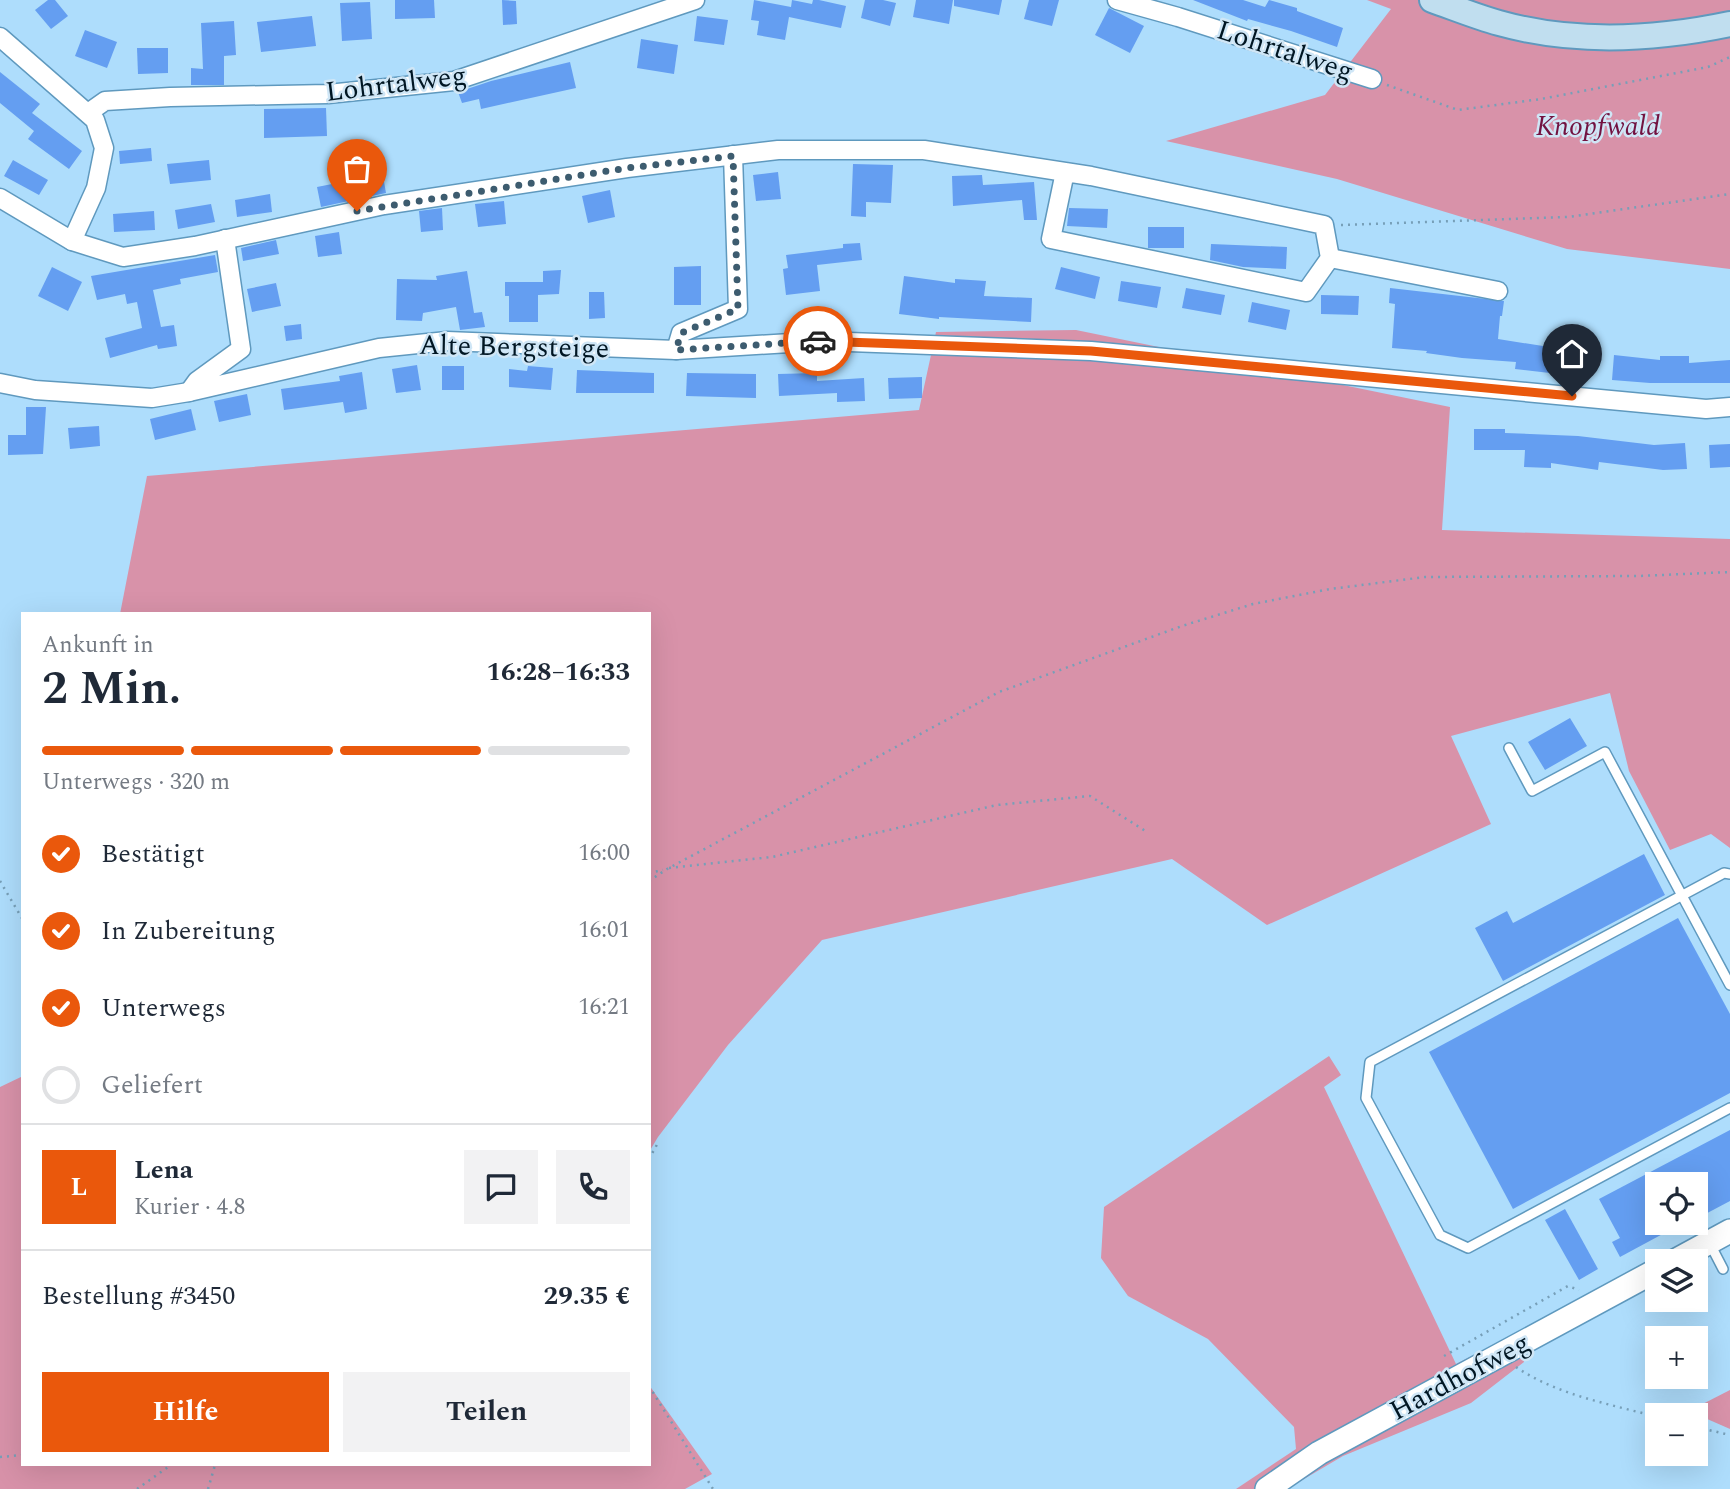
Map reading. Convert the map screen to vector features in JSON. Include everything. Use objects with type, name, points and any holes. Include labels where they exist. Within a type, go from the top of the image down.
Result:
[{"type":"main road","points":[[1433,0],[1499,23],[1544,33],[1584,37],[1663,35],[1730,24]]},
{"type":"street","name":"Lohrtalweg","points":[[88,113],[104,102],[170,97],[328,94],[454,81],[695,0]]},
{"type":"street","name":"Lohrtalweg","points":[[1117,0],[1178,16],[1372,79]]},
{"type":"street","points":[[0,37],[95,120],[104,148],[96,188],[72,241]]},
{"type":"street","points":[[0,198],[72,241],[123,257],[225,239],[384,205],[627,168],[778,150],[924,150],[1065,172],[1324,225],[1330,258],[1306,292],[1051,239],[1065,172]]},
{"type":"street","points":[[676,350],[681,333],[738,309],[733,156]]},
{"type":"street","points":[[189,392],[197,381],[241,349],[225,239]]},
{"type":"street","points":[[1330,258],[1498,291]]},
{"type":"street","name":"Alte Bergsteige","points":[[0,383],[35,390],[152,398],[379,348],[447,341],[676,350],[822,341],[1091,351],[1706,409],[1730,407]]},
{"type":"street","points":[[1696,1249],[1730,1231]]},
{"type":"street","name":"Hardhofweg","points":[[1267,1489],[1319,1453],[1645,1277]]},
{"type":"lane","points":[[1509,748],[1532,791],[1605,752],[1730,985]]},
{"type":"lane","points":[[1730,874],[1724,873],[1370,1062],[1366,1098],[1440,1235],[1468,1248],[1730,1108]]},
{"type":"lane","points":[[1709,1242],[1723,1269]]},
{"type":"path","points":[[1372,79],[1458,110],[1566,94],[1708,66],[1730,57]]},
{"type":"path","points":[[1324,225],[1568,217],[1730,194]]},
{"type":"path","points":[[651,880],[999,692],[1182,626],[1253,604],[1330,589],[1425,578],[1639,576],[1730,572]]},
{"type":"path","points":[[651,873],[772,857],[997,805],[1090,796],[1147,832]]},
{"type":"path","points":[[0,881],[21,914]]},
{"type":"path","points":[[651,1155],[659,1141]]},
{"type":"path","points":[[1444,1356],[1568,1286],[1582,1291],[1592,1306]]},
{"type":"path","points":[[1499,1356],[1530,1377],[1562,1390],[1645,1414]]},
{"type":"path","points":[[651,1389],[713,1489]]},
{"type":"path","points":[[1708,1430],[1730,1435]]},
{"type":"path","points":[[0,1457],[21,1455]]},
{"type":"path","points":[[137,1489],[170,1466]]},
{"type":"path","points":[[208,1489],[215,1466]]},
{"type":"green space","name":"Knopfwald","points":[[1367,0],[1730,0],[1730,269],[1567,249],[1337,179],[1166,141],[1325,95],[1391,9]]},
{"type":"green space","points":[[1076,330],[1450,407],[1442,530],[1730,539],[1730,848],[1711,834],[1670,850],[1629,771],[1610,693],[1451,736],[1491,824],[1267,925],[1172,859],[822,940],[728,1045],[651,1149],[651,612],[120,612],[147,476],[919,410],[936,332]]},
{"type":"green space","points":[[1329,1056],[1341,1075],[1324,1087],[1456,1364],[1516,1334],[1524,1362],[1471,1403],[1343,1456],[1287,1489],[1236,1489],[1296,1449],[1294,1427],[1208,1339],[1128,1296],[1101,1258],[1104,1207]]},
{"type":"green space","points":[[21,1077],[21,1466],[651,1466],[651,1388],[712,1474],[685,1489],[0,1489],[0,1087]]},
{"type":"green space","points":[[1730,1390],[1730,1429],[1708,1419],[1708,1403],[1705,1403]]},
{"type":"building","points":[[48,0],[55,0],[68,16],[51,29],[35,10]]},
{"type":"building","points":[[395,0],[434,0],[435,18],[395,19]]},
{"type":"building","points":[[502,0],[516,1],[517,24],[503,25]]},
{"type":"building","points":[[754,0],[791,7],[792,0],[812,4],[813,0],[819,0],[846,6],[841,28],[789,17],[785,40],[757,35],[759,21],[751,20]]},
{"type":"building","points":[[865,0],[896,3],[890,26],[861,18]]},
{"type":"building","points":[[916,0],[953,0],[949,24],[913,17]]},
{"type":"building","points":[[954,0],[1002,0],[999,15],[954,6]]},
{"type":"building","points":[[1029,0],[1059,0],[1052,26],[1024,19]]},
{"type":"building","points":[[1193,0],[1243,0],[1265,7],[1269,0],[1297,8],[1297,11],[1343,28],[1337,47],[1291,31],[1248,19],[1247,21]]},
{"type":"building","points":[[370,2],[372,39],[342,41],[340,3]]},
{"type":"building","points":[[1109,8],[1144,26],[1130,53],[1095,35]]},
{"type":"building","points":[[312,16],[316,46],[261,52],[257,22]]},
{"type":"building","points":[[697,16],[728,20],[724,45],[694,41]]},
{"type":"building","points":[[234,21],[236,55],[224,56],[224,85],[191,85],[191,68],[203,69],[201,23]]},
{"type":"building","points":[[85,30],[117,42],[107,68],[75,56]]},
{"type":"building","points":[[641,39],[678,45],[674,74],[637,68]]},
{"type":"building","points":[[137,48],[168,48],[168,73],[138,74]]},
{"type":"building","points":[[570,62],[576,88],[481,109],[479,99],[462,103],[458,92],[491,81]]},
{"type":"building","points":[[0,72],[40,104],[32,113],[82,151],[69,169],[28,139],[34,131],[0,103]]},
{"type":"building","points":[[326,108],[327,136],[264,138],[264,109]]},
{"type":"building","points":[[151,148],[152,161],[120,164],[119,151]]},
{"type":"building","points":[[13,160],[48,180],[39,195],[4,176]]},
{"type":"building","points":[[209,160],[211,180],[170,184],[167,164]]},
{"type":"building","points":[[853,164],[893,165],[891,203],[866,202],[866,217],[851,216]]},
{"type":"building","points":[[778,172],[781,199],[756,201],[753,175]]},
{"type":"building","points":[[982,175],[983,185],[1034,182],[1037,220],[1024,220],[1022,200],[953,206],[952,176]]},
{"type":"building","points":[[383,176],[386,193],[321,207],[317,187],[342,182],[343,186]]},
{"type":"building","points":[[610,190],[615,217],[588,223],[582,196]]},
{"type":"building","points":[[270,194],[272,212],[237,217],[235,200]]},
{"type":"building","points":[[504,201],[506,224],[478,227],[475,204]]},
{"type":"building","points":[[211,204],[215,222],[178,229],[175,210]]},
{"type":"building","points":[[442,208],[443,230],[421,232],[419,211]]},
{"type":"building","points":[[1069,208],[1108,209],[1107,228],[1067,226]]},
{"type":"building","points":[[154,211],[155,230],[114,232],[113,214]]},
{"type":"building","points":[[1148,227],[1184,227],[1184,248],[1148,248]]},
{"type":"building","points":[[339,232],[342,254],[318,257],[315,236]]},
{"type":"building","points":[[276,240],[279,254],[243,261],[241,248]]},
{"type":"building","points":[[860,243],[862,260],[817,265],[820,291],[786,295],[783,269],[788,268],[786,255],[843,248],[843,244]]},
{"type":"building","points":[[1211,244],[1287,247],[1286,269],[1243,267],[1210,260]]},
{"type":"building","points":[[215,255],[218,272],[180,279],[181,284],[153,290],[161,327],[174,325],[177,346],[158,349],[157,345],[110,358],[105,338],[142,328],[137,302],[127,304],[125,294],[97,300],[91,276]]},
{"type":"building","points":[[701,266],[701,305],[674,305],[674,267]]},
{"type":"building","points":[[52,267],[82,282],[68,311],[38,296]]},
{"type":"building","points":[[1061,267],[1100,277],[1095,299],[1055,289]]},
{"type":"building","points":[[561,270],[559,294],[538,295],[538,322],[509,322],[509,296],[505,296],[505,282],[543,282],[543,271]]},
{"type":"building","points":[[467,271],[474,313],[482,312],[485,327],[460,330],[456,307],[423,313],[422,321],[396,320],[397,279],[437,280],[436,276]]},
{"type":"building","points":[[904,276],[955,283],[955,279],[986,281],[984,296],[1032,298],[1031,322],[939,319],[899,314]]},
{"type":"building","points":[[1121,281],[1161,287],[1157,308],[1118,301]]},
{"type":"building","points":[[276,283],[281,306],[252,312],[247,289]]},
{"type":"building","points":[[1186,288],[1225,295],[1221,315],[1182,308]]},
{"type":"building","points":[[1390,288],[1504,301],[1498,339],[1587,353],[1584,377],[1515,369],[1516,362],[1392,348],[1395,304],[1389,303]]},
{"type":"building","points":[[589,292],[604,292],[605,318],[589,319]]},
{"type":"building","points":[[1321,295],[1359,296],[1358,315],[1321,314]]},
{"type":"building","points":[[1252,302],[1290,310],[1286,330],[1248,322]]},
{"type":"building","points":[[301,324],[302,339],[286,341],[284,326]]},
{"type":"building","points":[[1614,355],[1660,360],[1660,356],[1689,356],[1689,363],[1730,360],[1730,383],[1612,380]]},
{"type":"building","points":[[417,365],[421,390],[396,393],[392,369]]},
{"type":"building","points":[[442,366],[464,366],[464,390],[442,390]]},
{"type":"building","points":[[528,366],[553,368],[551,390],[509,387],[509,369],[527,371]]},
{"type":"building","points":[[577,370],[654,373],[654,393],[576,393]]},
{"type":"building","points":[[362,372],[367,409],[345,413],[343,402],[284,410],[281,389],[340,381],[339,376]]},
{"type":"building","points":[[687,373],[756,374],[756,398],[686,396]]},
{"type":"building","points":[[817,373],[817,381],[864,378],[865,401],[837,402],[837,393],[779,396],[778,374]]},
{"type":"building","points":[[922,377],[922,398],[889,399],[888,378]]},
{"type":"building","points":[[247,394],[251,415],[219,422],[214,401]]},
{"type":"building","points":[[26,407],[46,407],[43,454],[8,455],[8,435],[26,435]]},
{"type":"building","points":[[191,409],[196,430],[155,440],[150,419]]},
{"type":"building","points":[[99,426],[100,446],[70,449],[68,428]]},
{"type":"building","points":[[1474,429],[1505,429],[1505,433],[1578,436],[1654,445],[1685,443],[1687,469],[1663,470],[1599,462],[1598,470],[1551,463],[1551,468],[1524,467],[1525,450],[1474,450]]},
{"type":"building","points":[[1730,444],[1730,467],[1710,468],[1709,445]]},
{"type":"building","points":[[1570,718],[1587,746],[1545,770],[1528,742]]},
{"type":"building","points":[[1644,854],[1665,895],[1503,981],[1475,928],[1507,911],[1513,923]]},
{"type":"building","points":[[1678,918],[1730,1014],[1730,1093],[1513,1209],[1429,1052]]},
{"type":"building","points":[[1730,1130],[1730,1201],[1708,1213],[1708,1172],[1650,1172]]},
{"type":"building","points":[[1645,1175],[1645,1235],[1661,1235],[1620,1257],[1612,1242],[1620,1238],[1599,1199]]},
{"type":"building","points":[[1565,1209],[1598,1269],[1579,1280],[1545,1220]]},
{"type":"way so far","points":[[357,211],[627,168],[733,156],[738,309],[681,333],[676,350],[818,341]]},
{"type":"route","points":[[818,341],[1091,351],[1572,396]]}]
